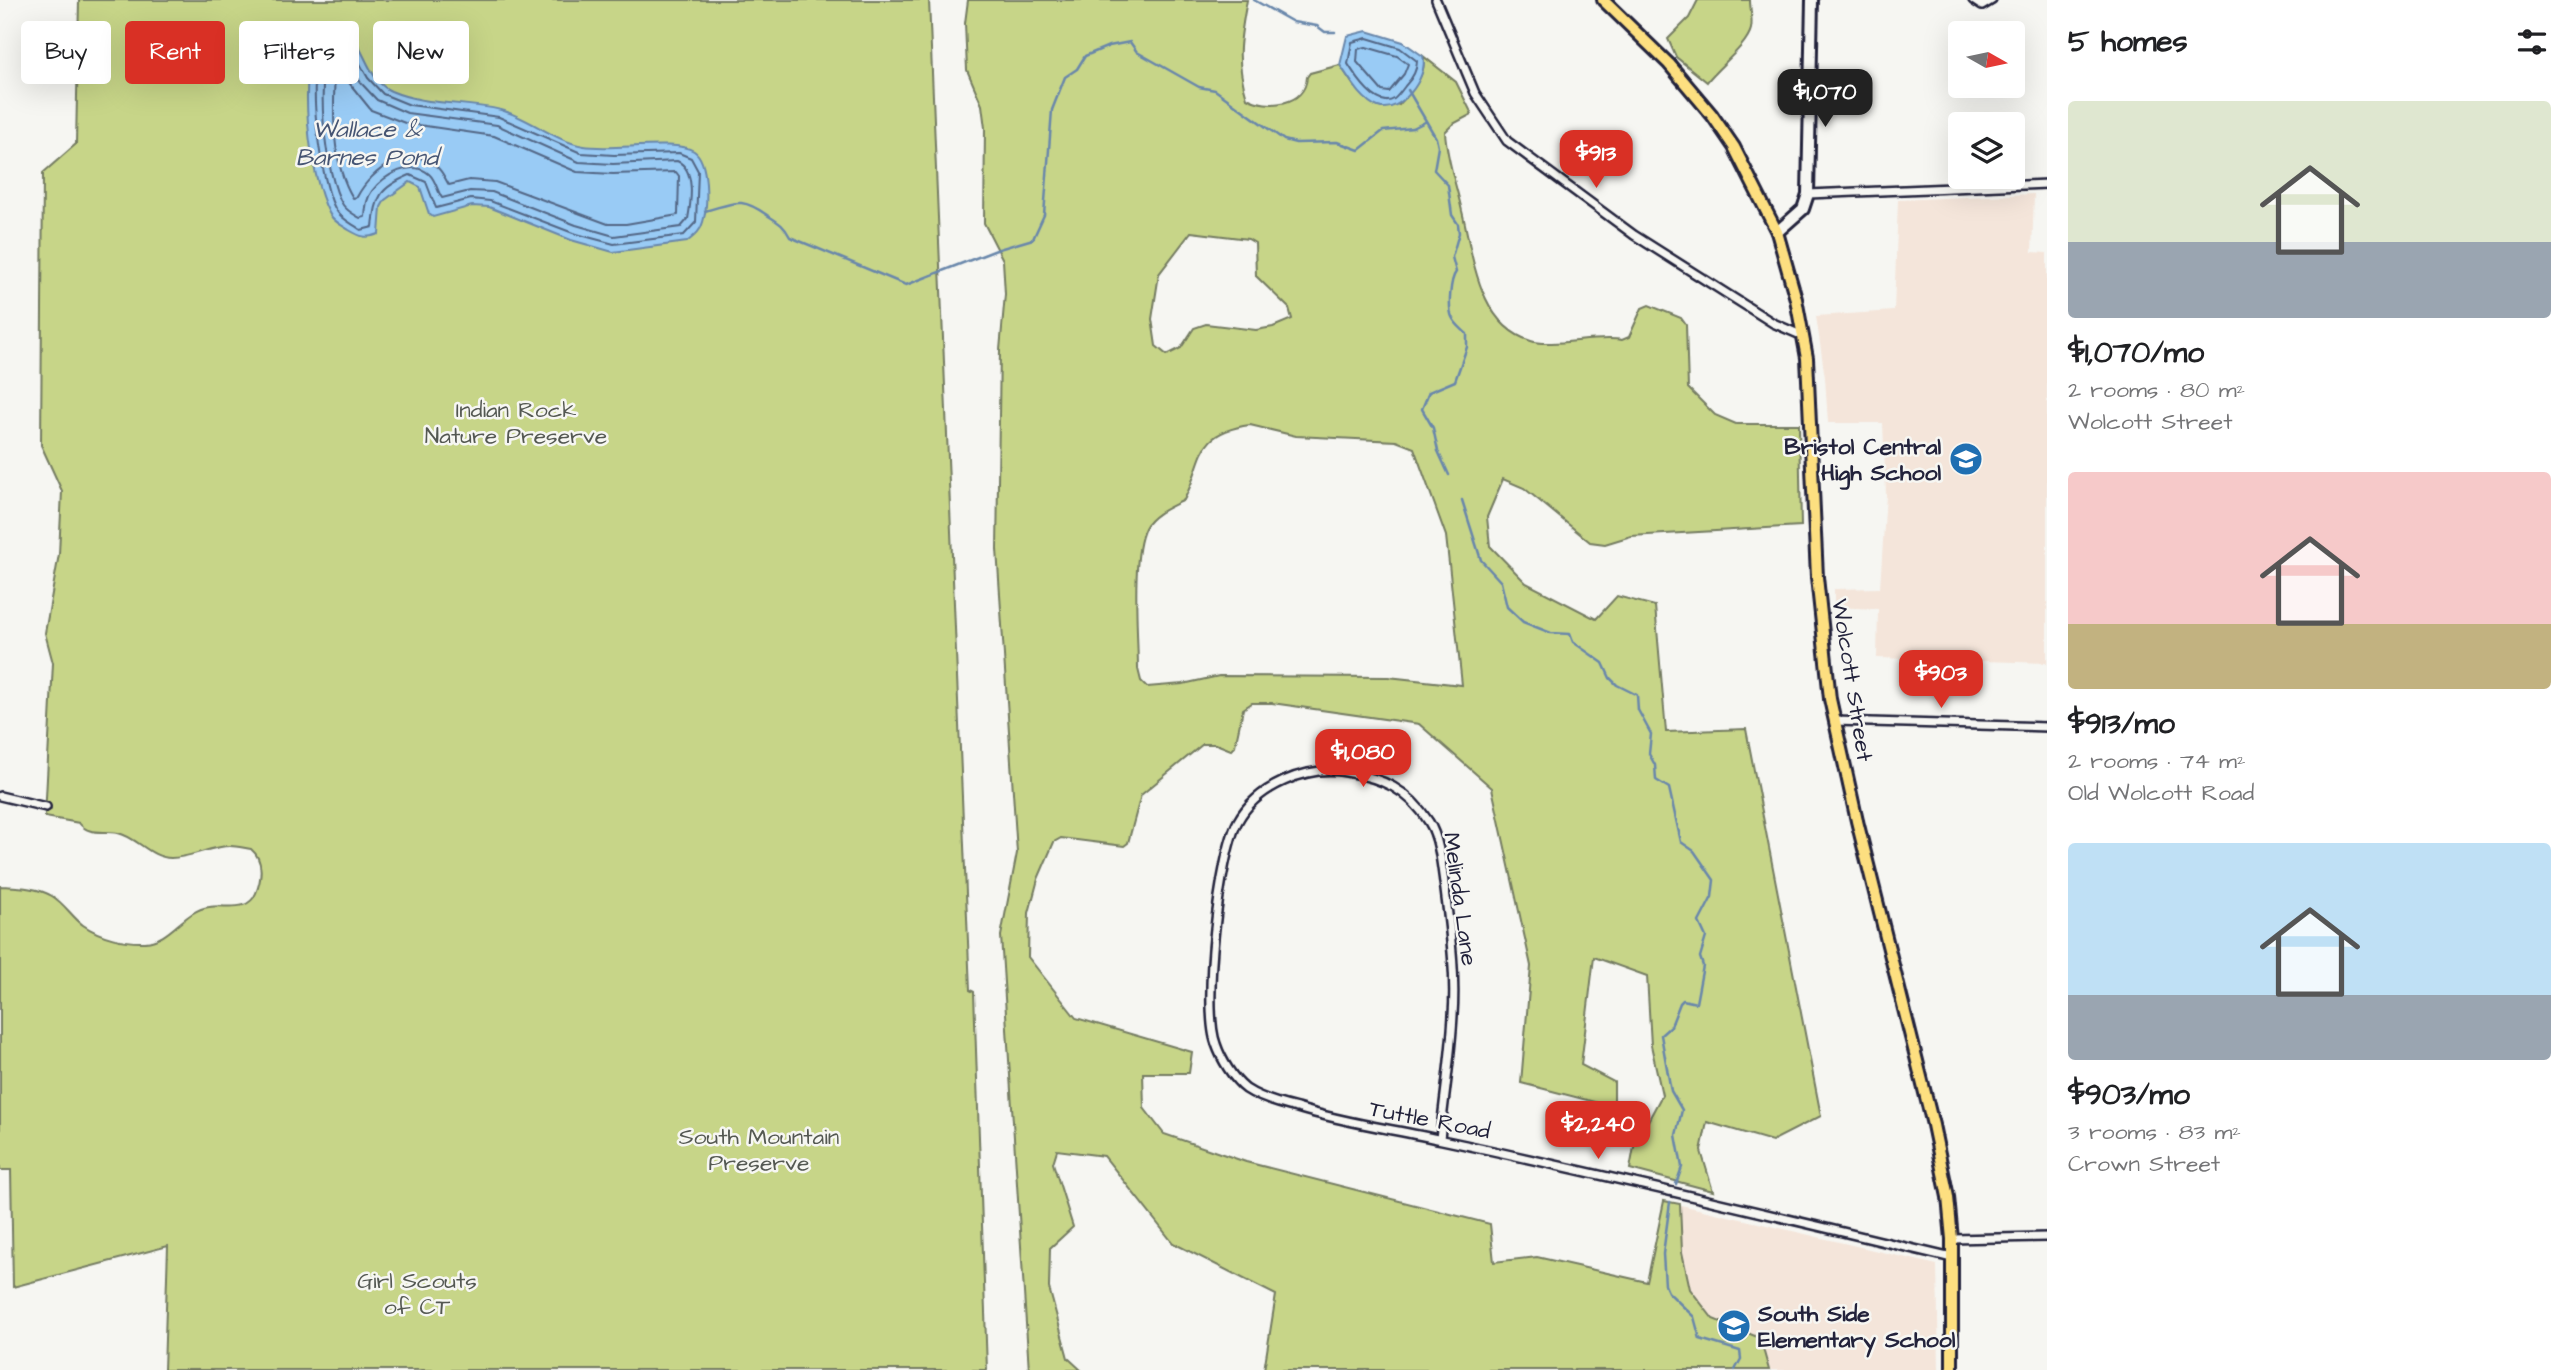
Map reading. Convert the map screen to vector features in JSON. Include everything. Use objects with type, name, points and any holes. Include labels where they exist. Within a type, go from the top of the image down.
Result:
[{"type":"main road","name":"Wolcott Street","points":[[1603,0],[1670,64],[1712,115],[1751,177],[1777,232],[1803,336],[1809,383],[1821,625],[1834,721],[1940,1154],[1952,1239],[1952,1370]]},
{"type":"main road","points":[[1777,232],[1802,209],[1808,194],[1812,0]]},
{"type":"street","points":[[1436,0],[1475,93],[1507,141],[1634,235],[1773,323],[1803,336]]},
{"type":"street","points":[[1973,0],[1982,6],[1992,0]]},
{"type":"street","points":[[1808,194],[2047,184]]},
{"type":"street","points":[[1834,721],[2047,727]]},
{"type":"street","name":"Melinda Lane","points":[[1235,1078],[1215,1042],[1209,998],[1225,867],[1237,821],[1261,793],[1294,777],[1336,770],[1377,777],[1409,798],[1432,825],[1443,872],[1452,944],[1454,1013],[1440,1139]]},
{"type":"street","points":[[0,796],[46,807]]},
{"type":"street","name":"Tuttle Road","points":[[1235,1078],[1247,1090],[1274,1102],[1343,1122],[1440,1139],[1952,1258]]},
{"type":"street","points":[[1952,1239],[2047,1237]]},
{"type":"shaded area","name":"Bristol Central High School","points":[[2034,194],[2032,252],[2047,253],[2047,663],[1877,658],[1878,609],[1834,607],[1834,589],[1880,588],[1886,495],[1883,423],[1828,423],[1816,316],[1894,311],[1898,200]]},
{"type":"shaded area","name":"South Side Elementary School","points":[[1664,1201],[1937,1265],[1939,1370],[1525,1370],[1537,1257],[1647,1282]]},
{"type":"green space","name":"Indian Rock Nature Preserve","points":[[79,0],[929,0],[970,990],[974,992],[987,1370],[164,1370],[168,1246],[13,1287],[11,1170],[0,1170],[0,886],[46,893],[60,902],[83,925],[97,933],[121,940],[145,942],[162,937],[200,909],[248,903],[256,893],[260,881],[260,864],[251,849],[233,846],[178,857],[163,857],[125,835],[87,830],[79,823],[45,817],[53,663],[45,633],[59,554],[62,491],[41,445],[43,173],[76,144],[77,84],[111,84],[111,21],[79,21]]},
{"type":"green space","points":[[968,0],[1247,0],[1241,38],[1243,84],[1247,98],[1275,104],[1300,94],[1310,73],[1340,65],[1354,86],[1399,105],[1421,76],[1423,56],[1456,82],[1472,114],[1453,124],[1445,132],[1446,142],[1475,267],[1489,304],[1499,320],[1513,333],[1540,343],[1622,340],[1629,337],[1642,308],[1649,305],[1681,318],[1686,325],[1688,388],[1715,415],[1736,424],[1799,424],[1801,526],[1631,536],[1605,544],[1590,542],[1524,488],[1503,479],[1487,517],[1490,546],[1526,583],[1596,619],[1617,596],[1655,606],[1666,732],[1746,729],[1821,1116],[1772,1141],[1707,1122],[1701,1151],[1713,1191],[1630,1169],[1634,1147],[1662,1095],[1651,1045],[1647,976],[1594,957],[1581,1065],[1614,1082],[1614,1107],[1521,1083],[1531,966],[1492,788],[1419,724],[1272,703],[1252,703],[1243,709],[1235,746],[1231,750],[1216,744],[1203,744],[1141,795],[1128,843],[1124,846],[1061,838],[1054,842],[1038,879],[1029,913],[1028,957],[1076,1018],[1192,1052],[1189,1073],[1143,1073],[1144,1108],[1164,1134],[1246,1162],[1490,1224],[1494,1262],[1537,1257],[1647,1282],[1664,1201],[1680,1204],[1682,1252],[1690,1289],[1713,1319],[1760,1338],[1769,1370],[1264,1370],[1276,1295],[1173,1243],[1104,1156],[1057,1150],[1053,1163],[1073,1227],[1050,1248],[1049,1288],[1068,1358],[1081,1370],[1029,1370],[1001,936],[1017,853],[997,549],[1000,350],[1005,294],[1003,260],[984,223],[985,128],[982,105],[967,70],[965,23]],"holes":[[[1191,232],[1248,239],[1255,243],[1256,276],[1289,308],[1292,319],[1256,330],[1206,324],[1194,328],[1181,348],[1167,355],[1156,346],[1152,319],[1159,274]],[[1250,425],[1296,436],[1396,441],[1414,448],[1446,536],[1462,685],[1388,677],[1219,676],[1183,684],[1147,687],[1141,681],[1138,669],[1137,576],[1138,557],[1145,528],[1157,515],[1184,500],[1199,461],[1210,442],[1219,434]]]},
{"type":"green space","points":[[1698,0],[1750,0],[1752,22],[1748,36],[1707,82],[1676,57],[1668,39],[1689,18]]},
{"type":"water","points":[[1367,31],[1403,42],[1423,56],[1422,74],[1411,92],[1403,100],[1386,108],[1378,107],[1367,100],[1340,65],[1347,36]]},
{"type":"water","name":"Wallace & Barnes Pond","points":[[359,46],[373,72],[373,84],[381,84],[404,96],[501,110],[562,139],[584,146],[658,145],[685,148],[699,156],[705,174],[706,206],[701,228],[687,242],[613,252],[571,240],[489,207],[472,206],[433,217],[429,214],[420,187],[410,182],[385,200],[381,207],[379,234],[360,236],[333,218],[322,196],[311,150],[308,84],[359,84]]},
{"type":"waterway","points":[[1254,0],[1293,22],[1317,26],[1325,32],[1335,32]]},
{"type":"waterway","points":[[705,211],[737,203],[750,205],[780,224],[790,237],[906,285],[999,249],[1033,239],[1044,215],[1052,110],[1065,77],[1077,69],[1085,56],[1109,46],[1130,42],[1137,52],[1199,87],[1215,90],[1284,140],[1296,143],[1337,142],[1359,150],[1383,131],[1413,128],[1425,122]]},
{"type":"waterway","points":[[1408,90],[1436,138],[1438,147],[1434,170],[1448,185],[1452,215],[1458,224],[1459,233],[1452,257],[1456,272],[1451,287],[1450,307],[1453,320],[1467,334],[1467,347],[1455,381],[1429,392],[1422,409],[1433,428],[1438,451],[1449,475]]},
{"type":"waterway","points":[[1462,500],[1481,560],[1501,582],[1507,607],[1523,622],[1551,633],[1570,634],[1573,642],[1603,663],[1610,678],[1617,685],[1637,695],[1638,710],[1651,734],[1649,754],[1655,765],[1656,780],[1669,788],[1681,842],[1694,851],[1714,880],[1712,897],[1699,922],[1706,937],[1700,957],[1703,966],[1696,1003],[1683,1000],[1671,1026],[1661,1035],[1671,1091],[1682,1110],[1676,1135],[1682,1167],[1676,1184]]},
{"type":"waterway","points":[[1670,1202],[1663,1254],[1665,1285],[1668,1292],[1694,1317],[1700,1339],[1740,1351],[1741,1359],[1735,1370]]},
{"type":"place","name":"Bristol Central High School","points":[[1966,459]]},
{"type":"place","name":"South Side Elementary School","points":[[1734,1326]]},
{"type":"park label","name":"South Mountain Preserve","points":[[759,1149]]},
{"type":"park label","name":"Girl Scouts of CT","points":[[417,1293]]}]
